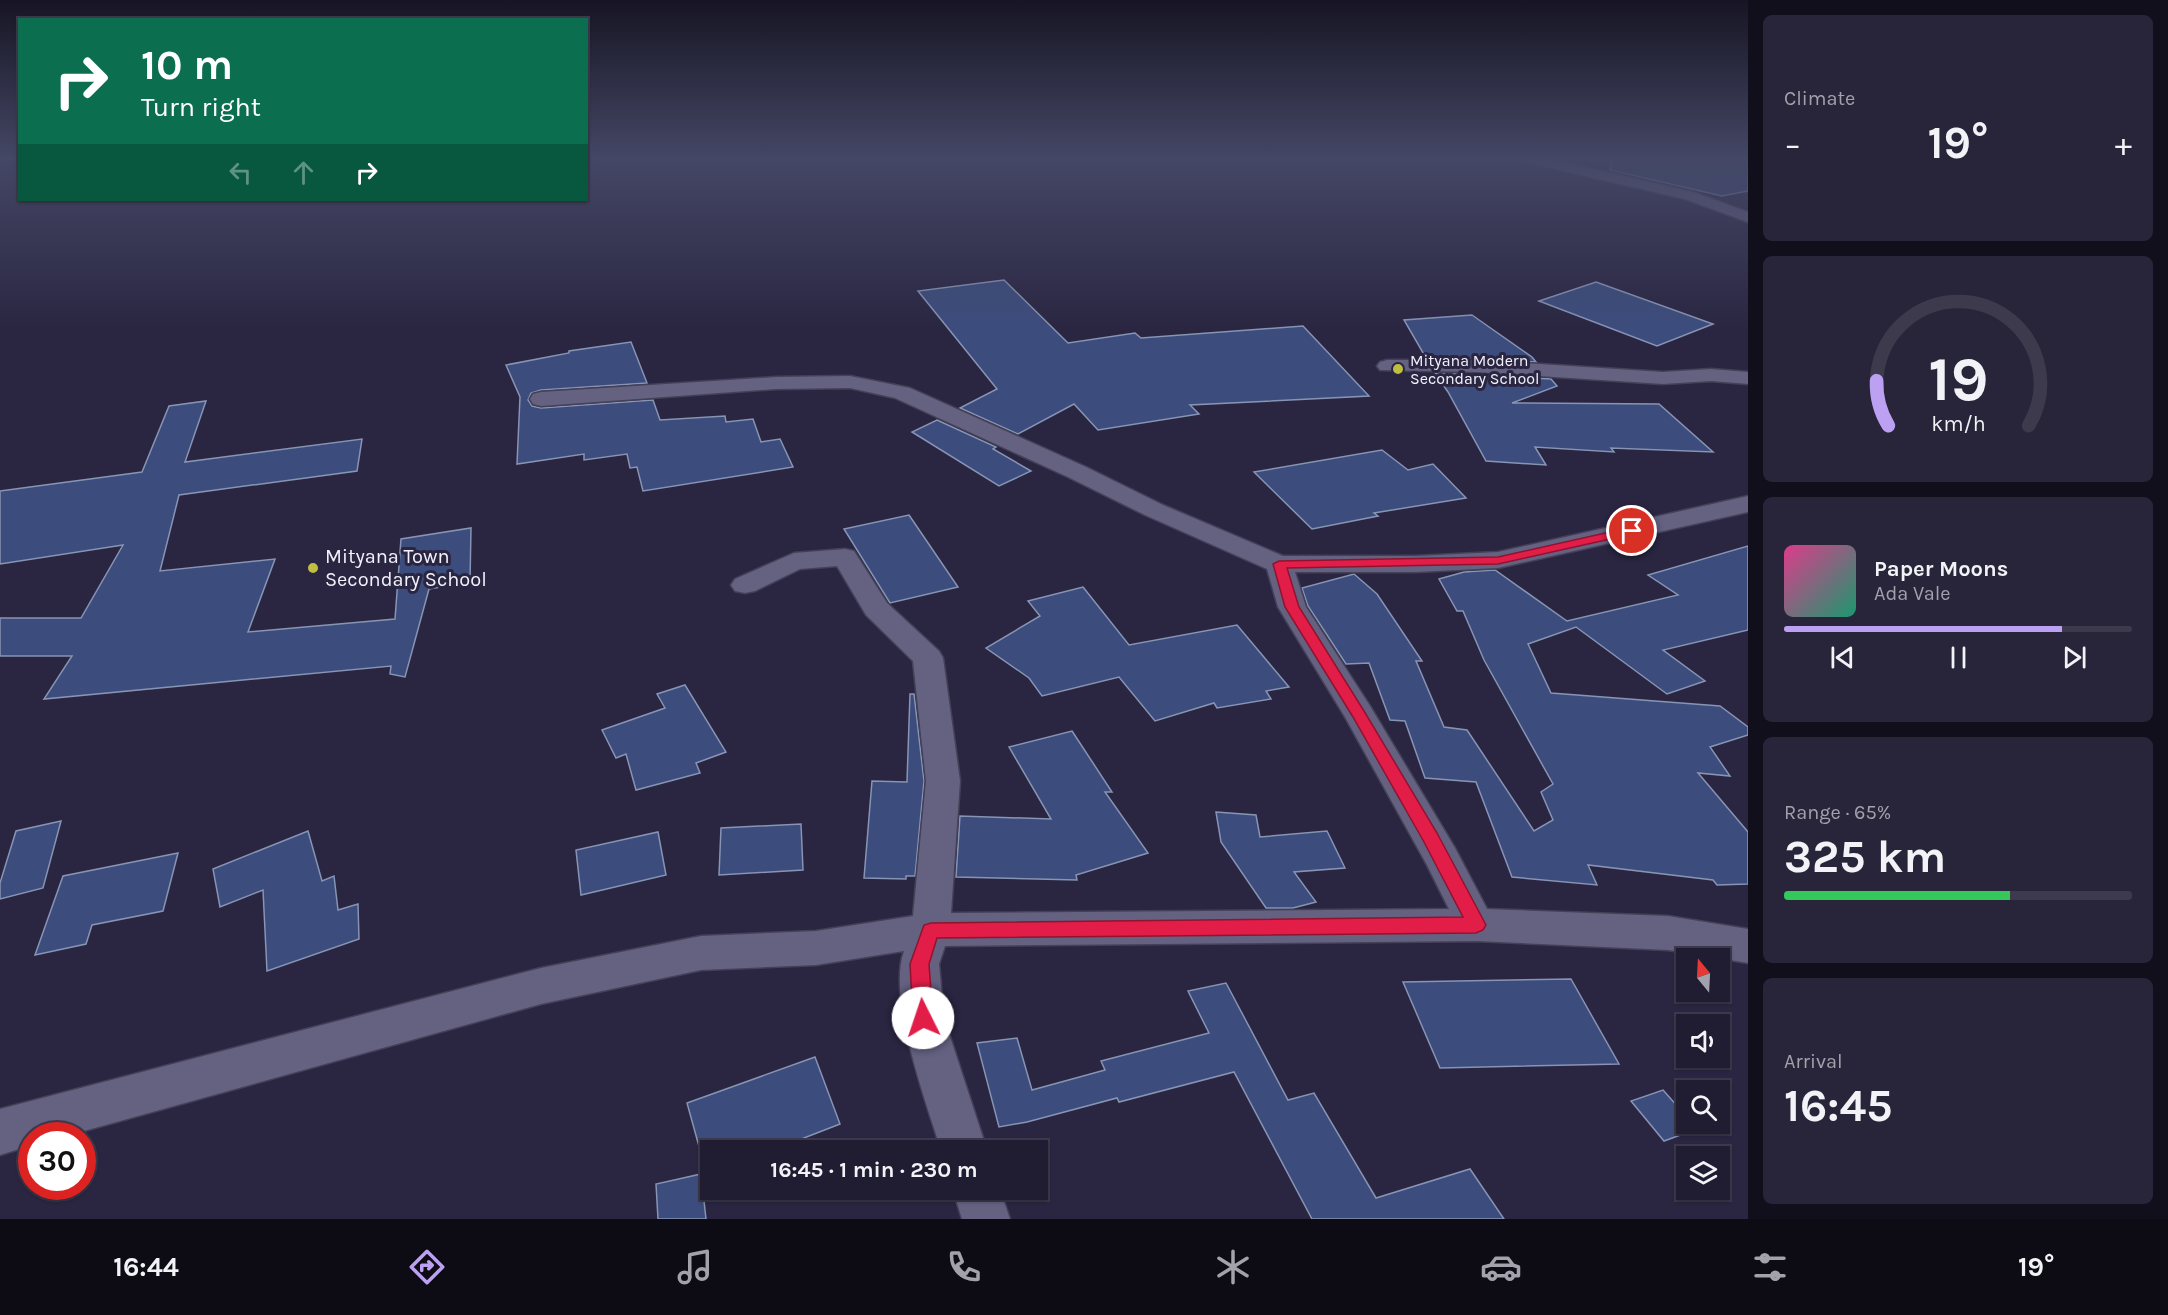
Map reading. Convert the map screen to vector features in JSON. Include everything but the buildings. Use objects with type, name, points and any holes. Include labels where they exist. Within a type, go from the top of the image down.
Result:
[{"type":"street","points":[[1387,366],[1476,366],[1663,378],[1711,375],[1748,378]]},
{"type":"street","points":[[541,399],[776,383],[850,382],[902,393],[1077,472],[1154,510],[1279,564],[1498,560],[1748,504]]},
{"type":"street","points":[[745,585],[794,561],[845,557],[876,609],[928,658],[943,781],[931,930],[919,964],[923,1018],[961,1140]]},
{"type":"street","points":[[1279,564],[1292,607],[1359,714],[1431,838],[1476,925]]},
{"type":"street","points":[[0,1132],[230,1068],[541,986],[701,953],[816,948],[931,930],[1476,925],[1668,933],[1748,946]]},
{"type":"street","points":[[980,1200],[986,1219]]},
{"type":"place","name":"Mityana Modern Secondary School","points":[[1398,369]]},
{"type":"place","name":"Mityana Town Secondary School","points":[[313,568]]},
{"type":"route","points":[[923,1018],[919,964],[931,930],[1476,925],[1431,838],[1359,714],[1292,607],[1279,564],[1416,564],[1498,560],[1632,531]]}]
